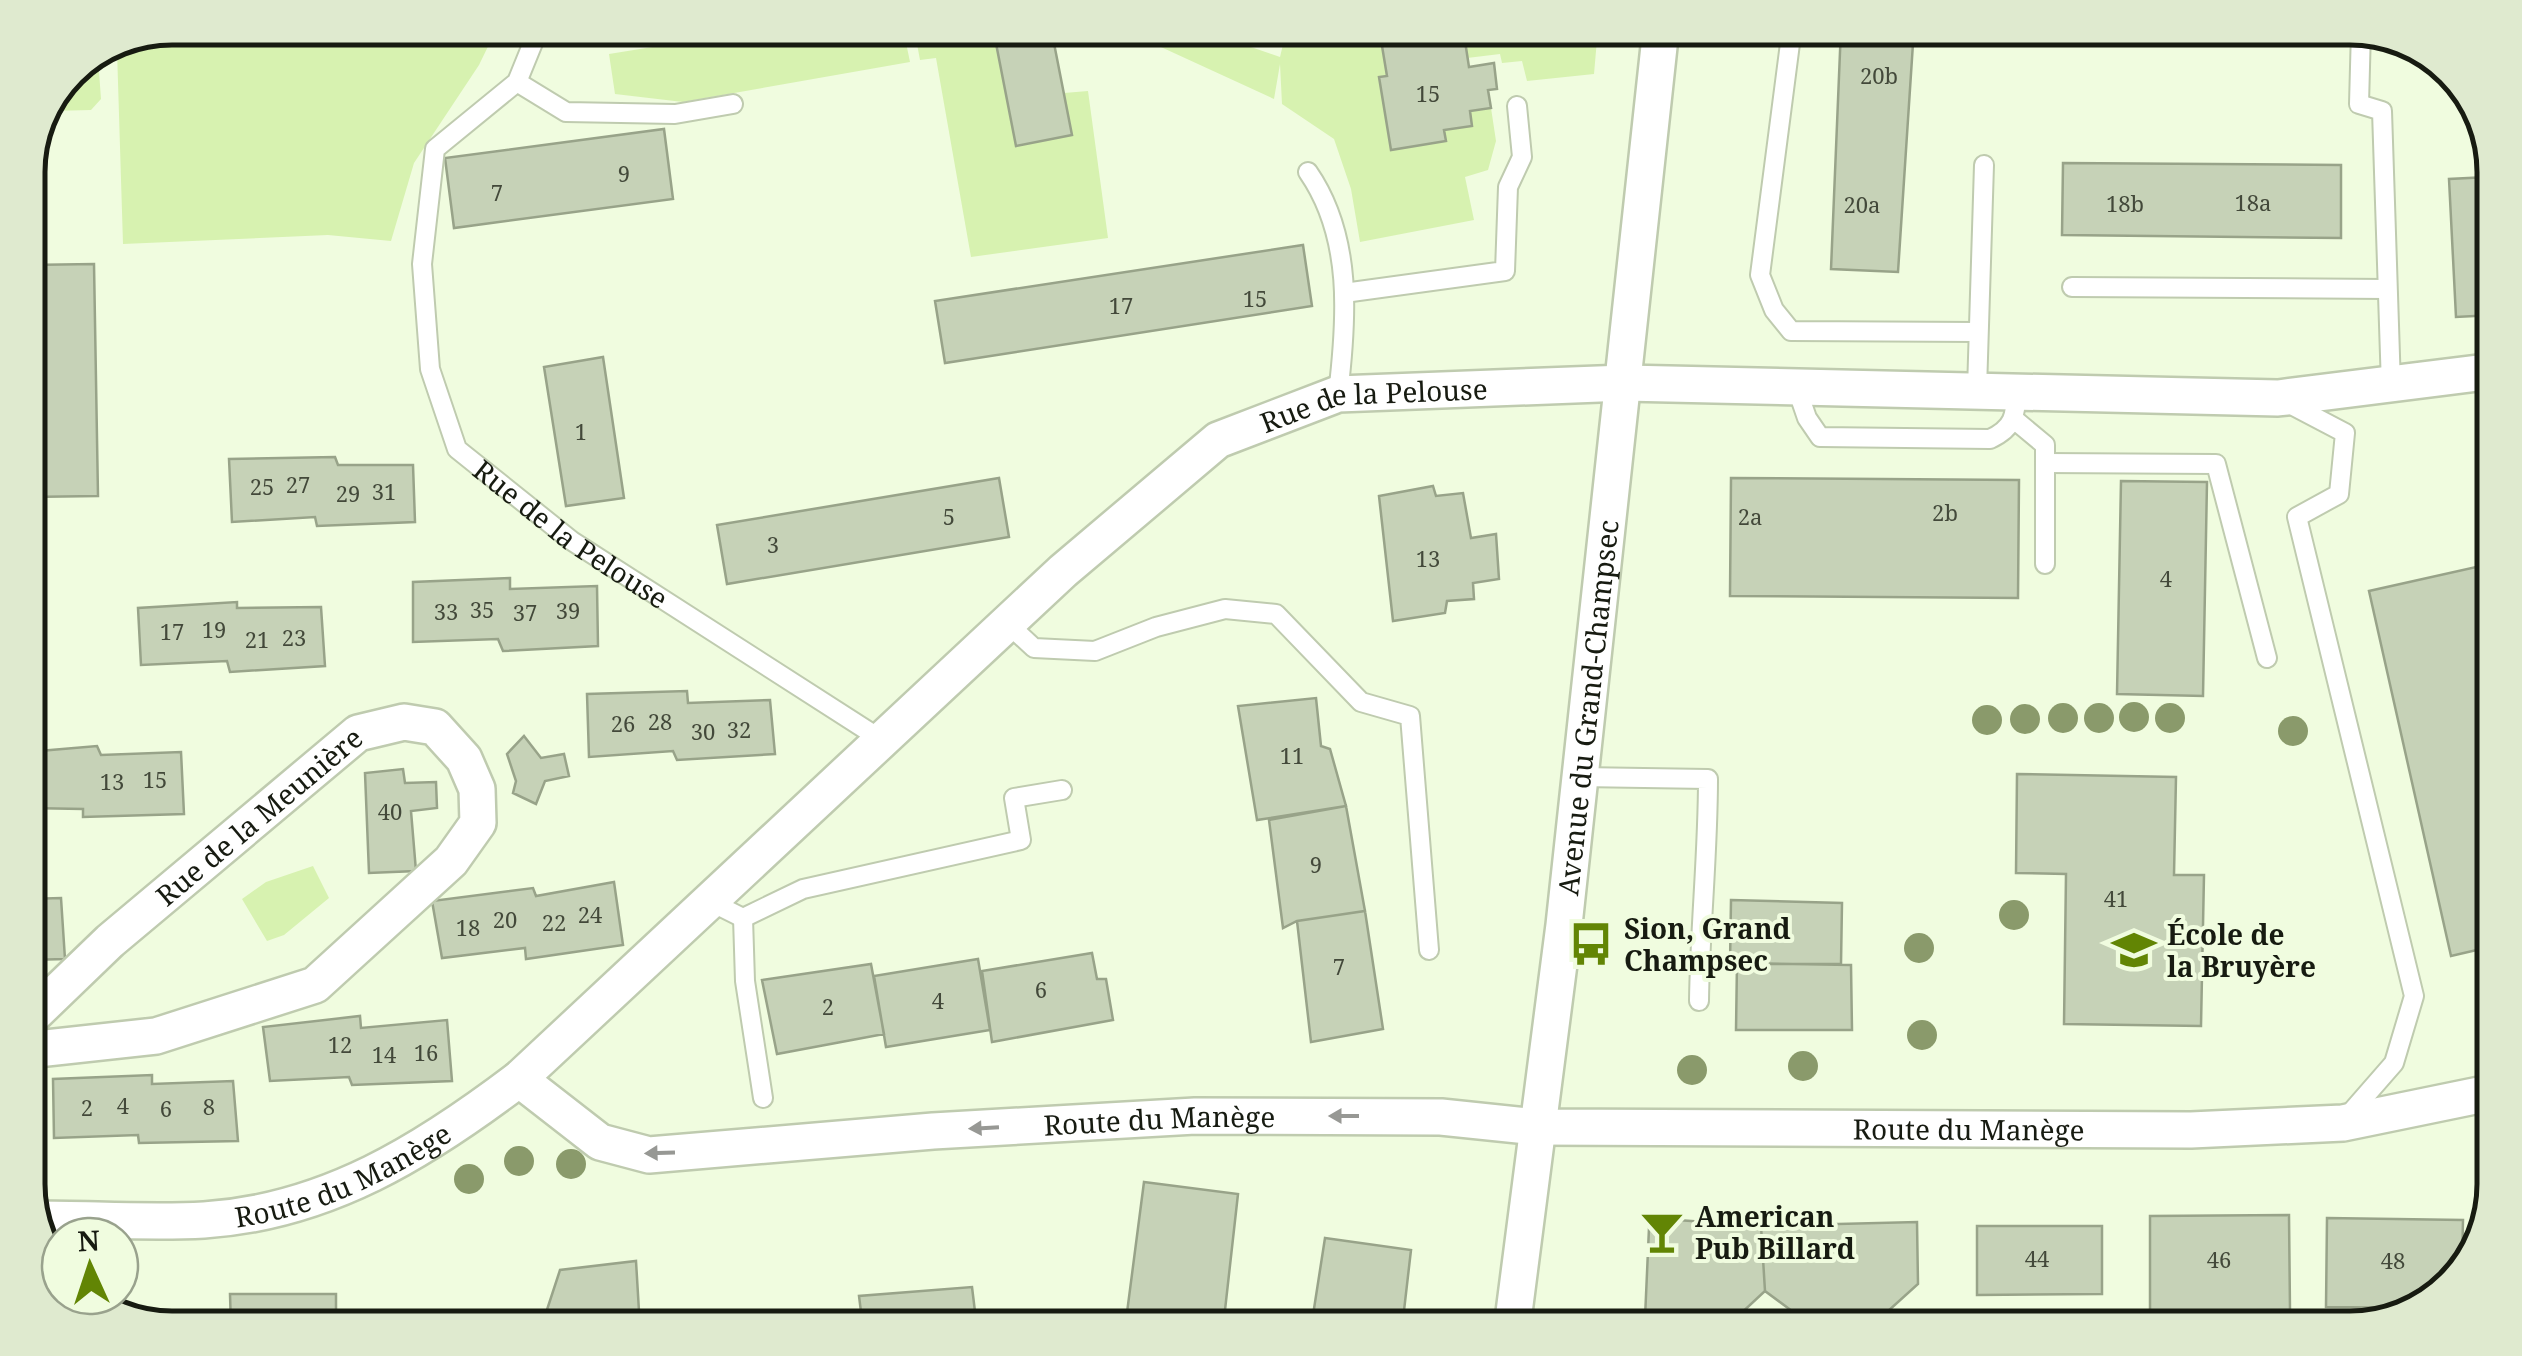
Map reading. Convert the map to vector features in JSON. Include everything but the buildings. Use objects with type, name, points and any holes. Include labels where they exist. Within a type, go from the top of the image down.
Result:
[{"type":"street","name":"Avenue du Grand-Champsec","points":[[1514,1311],[1625,383],[1658,45]]},
{"type":"street","points":[[1625,383],[1976,390],[2016,405],[2278,398],[2477,373]]},
{"type":"street","name":"Rue de la Pelouse","points":[[519,1079],[1007,623],[1218,440],[1338,394],[1625,383]]},
{"type":"street","name":"Rue de la Meunière","points":[[45,1004],[110,941],[358,733],[404,722],[435,728],[464,758],[477,789],[478,823],[451,861],[315,985],[156,1036],[45,1048]]},
{"type":"street","name":"Route du Manège","points":[[50,1219],[205,1220],[272,1210],[330,1194],[376,1174],[448,1133],[519,1079],[600,1142],[649,1155],[933,1131],[1195,1116],[1441,1117],[1537,1127],[2192,1130],[2342,1122],[2477,1095]]},
{"type":"lane","name":"Rue de la Pelouse","points":[[532,45],[517,82],[435,149],[422,264],[430,369],[457,450],[572,541],[882,740]]},
{"type":"lane","points":[[1790,45],[1760,275],[1774,310],[1791,330],[1978,332]]},
{"type":"lane","points":[[2361,46],[2359,104],[2382,111],[2391,386]]},
{"type":"lane","points":[[517,82],[566,112],[676,114],[733,104]]},
{"type":"lane","points":[[1344,294],[1504,271],[1508,187],[1522,157],[1516,106]]},
{"type":"lane","points":[[1976,390],[1984,166]]},
{"type":"lane","points":[[1308,172],[1322,192],[1333,228],[1344,294],[1347,318],[1338,394]]},
{"type":"lane","points":[[2072,287],[2387,289]]},
{"type":"lane","points":[[1796,386],[1807,418],[1820,436],[1990,439],[2005,432],[2016,405]]},
{"type":"lane","points":[[2278,398],[2345,434],[2340,494],[2297,517],[2414,996],[2394,1063],[2342,1122]]},
{"type":"lane","points":[[2016,405],[2045,445],[2045,564]]},
{"type":"lane","points":[[2045,463],[2216,464],[2267,658]]},
{"type":"lane","points":[[1007,623],[1034,648],[1096,651],[1156,627],[1225,609],[1276,614],[1362,702],[1410,716],[1429,950]]},
{"type":"lane","points":[[1580,777],[1708,779],[1708,874],[1700,895],[1700,1001]]},
{"type":"lane","points":[[743,918],[803,889],[1021,840],[1014,798],[1062,790]]},
{"type":"lane","points":[[709,902],[743,918]]},
{"type":"lane","points":[[743,918],[745,981],[764,1098]]},
{"type":"green space","points":[[172,45],[489,45],[414,163],[391,241],[328,235],[123,244],[117,58],[147,47]]},
{"type":"green space","points":[[665,45],[906,45],[910,62],[683,102],[615,94],[609,54]]},
{"type":"green space","points":[[917,45],[996,45],[1016,146],[1072,135],[1064,93],[1088,91],[1108,238],[971,257],[936,58],[920,60]]},
{"type":"green space","points":[[1157,45],[1251,45],[1280,57],[1283,45],[1382,45],[1387,76],[1379,78],[1391,149],[1446,141],[1444,130],[1472,126],[1470,111],[1491,108],[1496,141],[1488,170],[1465,177],[1474,220],[1360,242],[1351,189],[1334,139],[1282,104],[1280,64],[1274,99]]},
{"type":"green space","points":[[1465,45],[1597,45],[1594,74],[1527,81],[1522,61],[1502,63],[1500,54],[1467,58]]},
{"type":"green space","points":[[99,68],[101,99],[91,110],[61,111],[82,82]]},
{"type":"green space","points":[[313,866],[329,898],[284,935],[267,941],[242,899],[266,882]]},
{"type":"place","name":"Sion, Grand Champsec","points":[[1591,944]]},
{"type":"place","name":"École de la Bruyère","points":[[2134,950]]},
{"type":"place","name":"American Pub Billard","points":[[1662,1232]]}]
